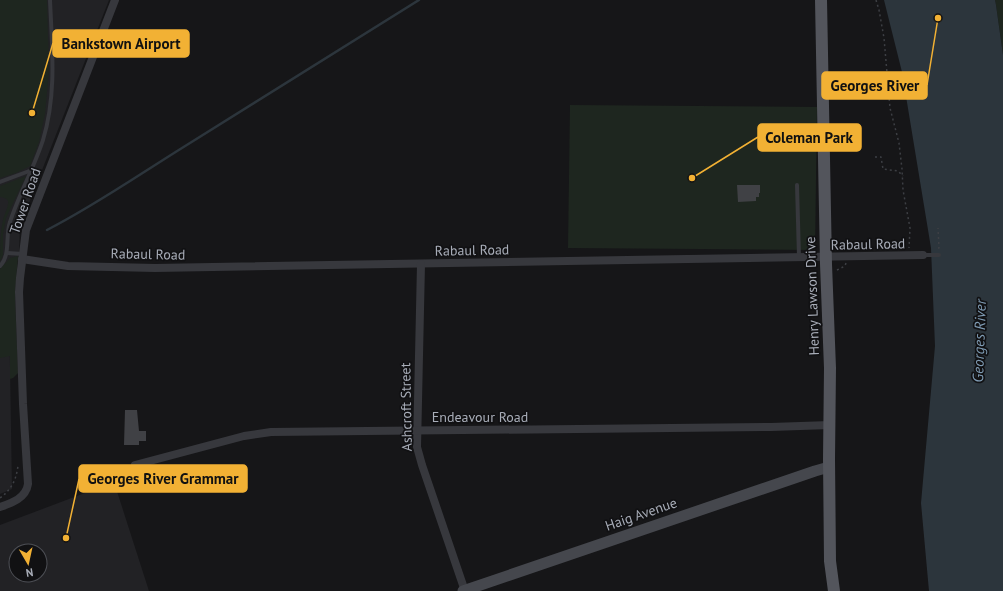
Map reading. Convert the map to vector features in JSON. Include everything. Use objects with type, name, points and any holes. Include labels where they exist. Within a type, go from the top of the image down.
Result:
[{"type":"main road","name":"Henry Lawson Drive","points":[[821,0],[826,258],[830,368],[830,561],[834,591]]},
{"type":"main road","name":"Haig Avenue","points":[[464,591],[829,467]]},
{"type":"street","name":"Tower Road","points":[[0,507],[17,500],[24,494],[28,484],[23,404],[19,292],[26,230],[115,0]]},
{"type":"street","name":"Rabaul Road","points":[[23,257],[68,266],[155,268],[771,259],[922,255]]},
{"type":"street","name":"Ashcroft Street","points":[[421,264],[417,431],[418,446],[420,458],[464,591]]},
{"type":"street","name":"Endeavour Road","points":[[135,465],[262,432],[771,427],[830,425]]},
{"type":"lane","points":[[0,266],[7,253],[9,223],[32,170],[45,134],[53,74],[50,0]]},
{"type":"lane","points":[[0,182],[32,170]]},
{"type":"lane","points":[[797,186],[799,258]]},
{"type":"lane","points":[[7,253],[23,257]]},
{"type":"lane","points":[[922,255],[939,255]]},
{"type":"path","points":[[876,0],[884,43],[890,108],[899,143],[903,190],[910,228],[908,256]]},
{"type":"path","points":[[875,157],[881,157],[883,169],[895,170],[903,176]]},
{"type":"path","points":[[938,230],[939,246]]},
{"type":"path","points":[[0,498],[8,492],[13,485],[18,465]]},
{"type":"shaded area","points":[[0,0],[109,0],[20,226],[19,253],[9,306],[12,489],[0,494]]},
{"type":"shaded area","points":[[0,0],[47,0],[49,70],[45,114],[39,142],[30,166],[16,173],[0,178]]},
{"type":"shaded area","points":[[995,0],[1003,0],[1003,55],[996,5]]},
{"type":"shaded area","points":[[570,105],[817,107],[815,250],[568,248]]},
{"type":"shaded area","points":[[26,176],[6,218],[3,234],[3,255],[0,261],[1,230],[8,201],[3,197],[0,197],[0,186]]},
{"type":"shaded area","points":[[18,256],[15,295],[18,373],[10,379],[10,356],[0,358],[0,269],[10,258]]},
{"type":"shaded area","points":[[114,482],[149,591],[0,591],[0,525]]},
{"type":"water","points":[[884,0],[995,0],[1003,55],[1003,591],[929,591],[921,503],[935,346],[931,248],[902,72]]},
{"type":"building","points":[[737,185],[760,185],[759,197],[756,197],[756,201],[738,202]]},
{"type":"building","points":[[125,410],[137,410],[139,431],[146,431],[146,441],[139,441],[139,445],[124,445]]},
{"type":"waterway","points":[[47,230],[99,201],[419,0]]},
{"type":"place","name":"Georges River","points":[[938,18]]},
{"type":"place","name":"Bankstown Airport","points":[[32,113]]},
{"type":"place","name":"Coleman Park","points":[[692,178]]},
{"type":"place","name":"Georges River Grammar","points":[[66,538]]}]
